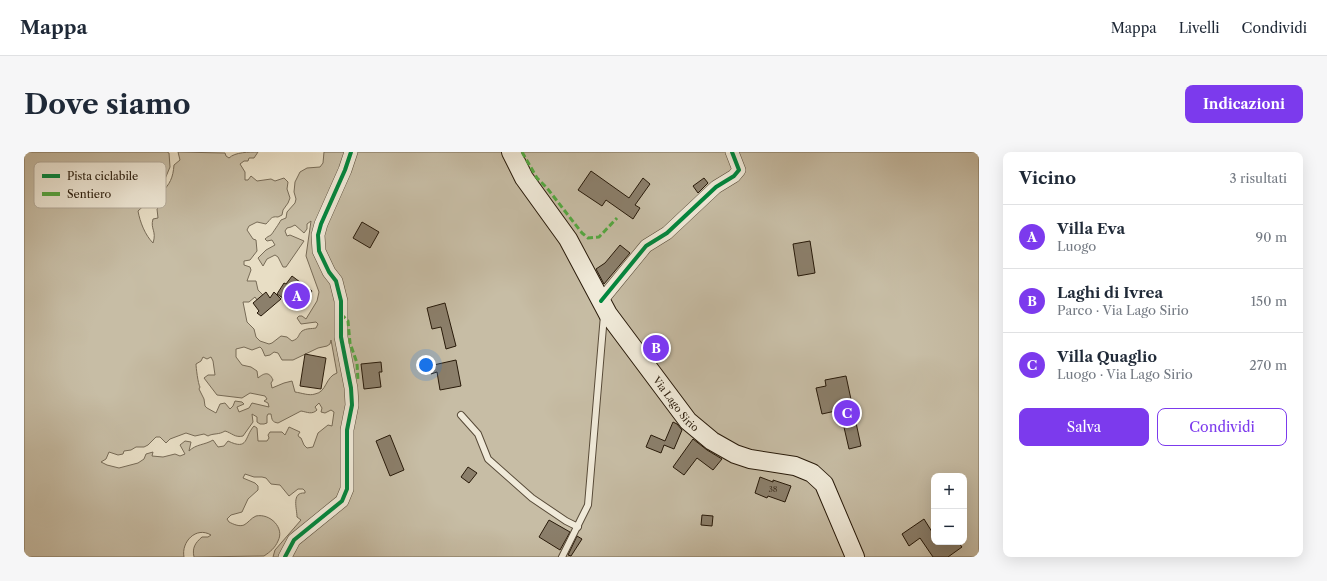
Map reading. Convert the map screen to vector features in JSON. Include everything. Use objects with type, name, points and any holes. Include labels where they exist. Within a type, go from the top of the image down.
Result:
[{"type":"main road","name":"Via Lago Sirio","points":[[511,152],[524,178],[568,239],[605,309],[688,421],[712,441],[735,454],[750,459],[795,466],[812,473],[824,484],[855,557]]},
{"type":"street","points":[[285,557],[294,540],[342,501],[347,489],[347,430],[352,405],[351,388],[342,337],[341,301],[336,281],[329,272],[319,251],[318,235],[321,224],[346,170],[351,152]]},
{"type":"street","points":[[605,309],[646,246],[667,233],[716,187],[737,174],[739,170],[732,152]]},
{"type":"lane","points":[[562,557],[588,505],[605,309]]},
{"type":"lane","points":[[461,415],[478,434],[488,459],[532,498],[578,527]]},
{"type":"shaded area","points":[[24,152],[169,153],[170,167],[166,177],[166,162],[34,162],[34,208],[141,208],[138,211],[140,220],[143,228],[153,243],[154,236],[152,222],[153,219],[158,218],[158,208],[166,208],[166,188],[173,174],[174,165],[180,160],[178,152],[225,153],[229,158],[238,153],[258,152],[254,158],[249,158],[248,161],[244,161],[240,164],[245,172],[245,180],[248,180],[251,176],[257,181],[271,179],[275,181],[284,178],[288,182],[287,189],[290,198],[283,210],[282,215],[272,217],[266,224],[257,222],[249,226],[247,230],[253,239],[256,240],[257,251],[250,260],[244,261],[244,265],[250,267],[251,270],[247,281],[256,281],[258,290],[263,295],[257,300],[255,297],[249,302],[243,302],[247,322],[254,329],[256,337],[260,341],[269,344],[281,336],[287,337],[292,341],[295,340],[302,331],[316,328],[318,324],[316,322],[301,324],[297,318],[302,316],[306,319],[317,301],[319,292],[306,256],[311,221],[307,224],[307,229],[304,233],[295,225],[287,228],[285,231],[287,236],[290,235],[304,241],[286,267],[283,267],[278,257],[275,255],[267,259],[263,266],[258,258],[266,250],[275,245],[272,240],[267,241],[265,239],[271,235],[281,220],[286,218],[287,212],[295,203],[295,182],[300,172],[307,168],[320,167],[323,163],[324,152],[979,152],[979,557],[273,557],[275,550],[301,520],[297,517],[296,498],[301,493],[305,493],[305,491],[303,489],[298,489],[289,496],[280,485],[271,484],[266,478],[254,477],[245,474],[243,478],[255,483],[258,486],[258,490],[248,499],[242,512],[231,515],[227,519],[232,524],[242,526],[256,516],[271,519],[278,527],[280,536],[274,548],[264,556],[194,557],[194,548],[198,541],[202,537],[208,537],[211,535],[200,533],[195,534],[187,541],[184,557],[24,557]],"holes":[[[331,340],[337,373],[330,378],[319,393],[313,395],[295,392],[292,381],[272,388],[271,383],[273,380],[270,375],[264,374],[258,378],[257,371],[251,367],[242,365],[236,357],[236,349],[244,347],[252,350],[260,347],[265,356],[274,352],[278,353],[282,360],[293,360],[318,348],[327,346],[330,344]],[[203,357],[207,359],[211,357],[215,375],[208,375],[204,378],[217,395],[242,398],[250,393],[265,396],[267,399],[264,401],[268,403],[269,407],[252,403],[249,408],[239,412],[237,407],[244,404],[242,402],[235,401],[230,409],[225,403],[220,404],[216,413],[207,408],[199,389],[200,387],[196,364],[201,361]],[[319,403],[322,408],[321,412],[325,413],[331,410],[334,412],[332,426],[328,425],[318,433],[313,447],[307,448],[298,435],[300,432],[289,427],[285,435],[282,432],[270,432],[267,441],[258,441],[257,428],[254,426],[243,444],[235,444],[228,441],[224,446],[218,447],[213,440],[189,451],[191,442],[185,441],[180,445],[185,454],[180,456],[175,454],[163,457],[152,456],[153,452],[146,454],[144,459],[138,463],[119,468],[101,462],[106,459],[109,452],[118,455],[123,454],[124,451],[148,445],[156,437],[160,437],[166,443],[170,439],[186,433],[195,436],[204,434],[208,436],[225,431],[236,436],[243,436],[253,422],[252,414],[257,417],[257,422],[260,424],[267,423],[268,414],[271,414],[273,420],[278,423],[301,411],[309,413],[313,412],[317,410],[315,407]]]},
{"type":"building","points":[[591,171],[629,198],[643,178],[650,184],[635,205],[640,208],[633,219],[606,200],[602,206],[578,190]]},
{"type":"building","points":[[704,178],[708,183],[698,193],[693,186]]},
{"type":"building","points":[[362,222],[379,232],[370,248],[353,238]]},
{"type":"building","points":[[810,241],[815,273],[798,276],[793,244]]},
{"type":"building","points":[[620,245],[630,253],[604,284],[596,269],[605,263]]},
{"type":"building","points":[[292,276],[312,291],[299,309],[277,294],[284,283],[286,284]]},
{"type":"building","points":[[266,292],[270,298],[274,292],[281,299],[261,316],[257,313],[259,311],[253,303]]},
{"type":"building","points":[[445,303],[456,346],[446,349],[441,327],[432,329],[427,308]]},
{"type":"building","points":[[305,354],[326,358],[321,389],[300,386]]},
{"type":"building","points":[[456,360],[461,386],[440,390],[437,372],[431,374],[429,366]]},
{"type":"building","points":[[381,362],[382,372],[379,372],[381,387],[364,389],[361,364]]},
{"type":"building","points":[[846,376],[861,446],[849,449],[840,410],[822,414],[816,388],[826,386],[825,380]]},
{"type":"building","points":[[673,422],[682,430],[674,449],[664,445],[661,453],[646,447],[651,435],[665,441]]},
{"type":"building","points":[[390,435],[404,470],[390,476],[376,441]]},
{"type":"building","points":[[693,439],[722,459],[713,470],[697,458],[684,475],[673,467]]},
{"type":"building","points":[[468,467],[477,473],[469,483],[461,477]]},
{"type":"building","points":[[760,477],[791,486],[785,502],[768,496],[767,498],[755,493]]},
{"type":"building","points":[[702,515],[713,516],[712,526],[701,525]]},
{"type":"building","points":[[924,519],[931,530],[931,545],[960,545],[962,547],[948,557],[933,557],[920,538],[909,546],[902,534]]},
{"type":"building","points":[[549,520],[570,532],[560,550],[539,537]]},
{"type":"building","points":[[577,536],[582,539],[571,556],[568,555]]},
{"type":"marked path","points":[[522,152],[537,178],[547,188],[582,233],[588,238],[599,237],[617,218]]},
{"type":"marked path","points":[[341,314],[348,321],[350,343],[357,363],[358,381]]},
{"type":"cycle path","points":[[285,557],[294,540],[342,501],[347,489],[347,430],[352,405],[351,388],[341,337],[341,301],[336,281],[329,272],[319,251],[318,235],[321,224],[345,170],[351,152]]},
{"type":"cycle path","points":[[601,301],[646,246],[667,233],[716,187],[734,176],[739,170],[732,152]]},
{"type":"place","name":"Villa Eva","points":[[297,296]]},
{"type":"place","name":"Laghi di Ivrea","points":[[656,348]]},
{"type":"place","name":"Villa Quaglio","points":[[847,413]]}]
